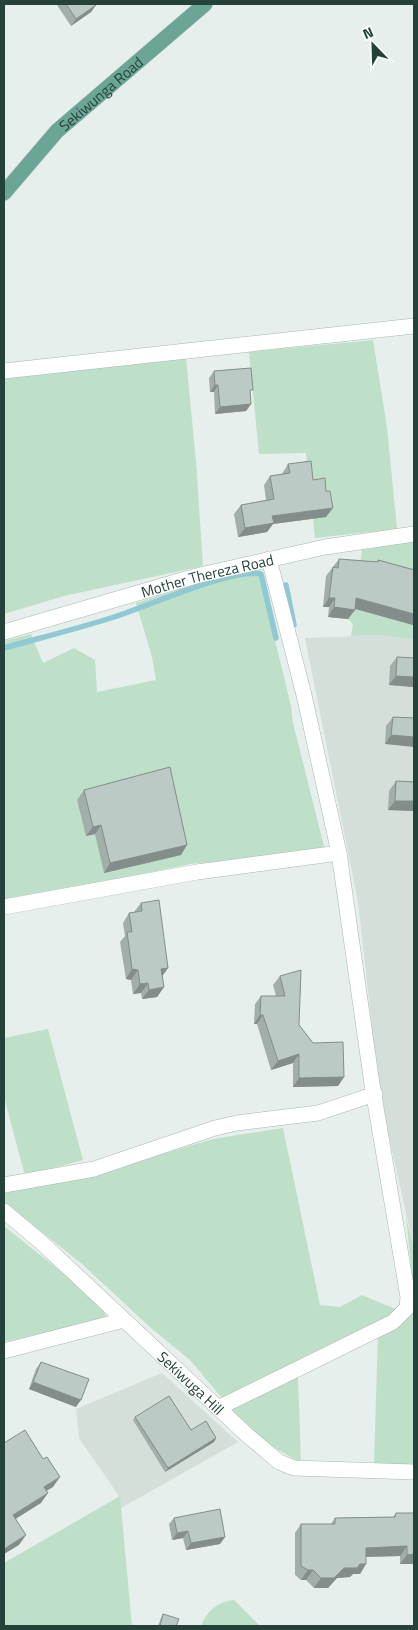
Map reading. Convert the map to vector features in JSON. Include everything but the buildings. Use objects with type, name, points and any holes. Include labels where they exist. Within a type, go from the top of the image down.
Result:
[{"type":"main road","name":"Sekiwunga Road","points":[[4,193],[57,131],[205,4]]},
{"type":"street","points":[[4,371],[414,326]]},
{"type":"street","name":"Mother Thereza Road","points":[[4,632],[196,576],[325,547],[414,534]]},
{"type":"street","points":[[220,1406],[393,1322],[406,1308],[408,1297],[339,853],[304,695],[269,559]]},
{"type":"street","points":[[4,907],[197,872],[339,853]]},
{"type":"street","points":[[4,1186],[94,1169],[215,1128],[237,1123],[318,1114],[375,1094]]},
{"type":"street","name":"Sekiwuga Hill","points":[[4,1211],[42,1243],[220,1406],[246,1434],[287,1466],[294,1468],[414,1472]]},
{"type":"street","points":[[4,1351],[124,1320]]},
{"type":"shaded area","points":[[381,635],[414,640],[414,1248],[380,1097],[358,902],[305,638]]},
{"type":"shaded area","points":[[162,1373],[238,1442],[121,1508],[119,1496],[79,1438],[76,1409]]},
{"type":"green space","points":[[373,340],[387,427],[397,529],[315,538],[306,453],[259,454],[249,352]]},
{"type":"green space","points":[[186,358],[196,461],[203,566],[64,596],[4,614],[4,378]]},
{"type":"green space","points":[[414,541],[414,640],[381,635],[351,636],[353,624],[348,619],[353,577],[361,558],[362,550]]},
{"type":"green space","points":[[259,574],[291,706],[293,723],[325,850],[190,864],[4,903],[4,641],[31,634],[43,663],[74,648],[95,660],[97,692],[156,680],[152,657],[136,603],[215,578]]},
{"type":"green space","points":[[48,1029],[83,1160],[25,1176],[4,1097],[4,1038]]},
{"type":"green space","points":[[283,1128],[320,1305],[340,1307],[362,1295],[400,1311],[414,1303],[414,1466],[374,1465],[378,1331],[298,1377],[301,1463],[268,1444],[239,1418],[190,1360],[151,1328],[82,1264],[4,1202],[4,1192],[77,1179],[213,1139]]},
{"type":"green space","points":[[406,1217],[414,1248],[414,1294]]},
{"type":"green space","points":[[4,1226],[104,1306],[106,1319],[4,1342]]},
{"type":"green space","points":[[120,1496],[132,1626],[4,1626],[4,1563]]},
{"type":"green space","points":[[234,1600],[260,1626],[201,1626],[213,1608]]},
{"type":"waterway","points":[[4,648],[111,618],[210,582],[248,574],[261,574],[276,638]]},
{"type":"waterway","points":[[286,585],[294,625]]}]
